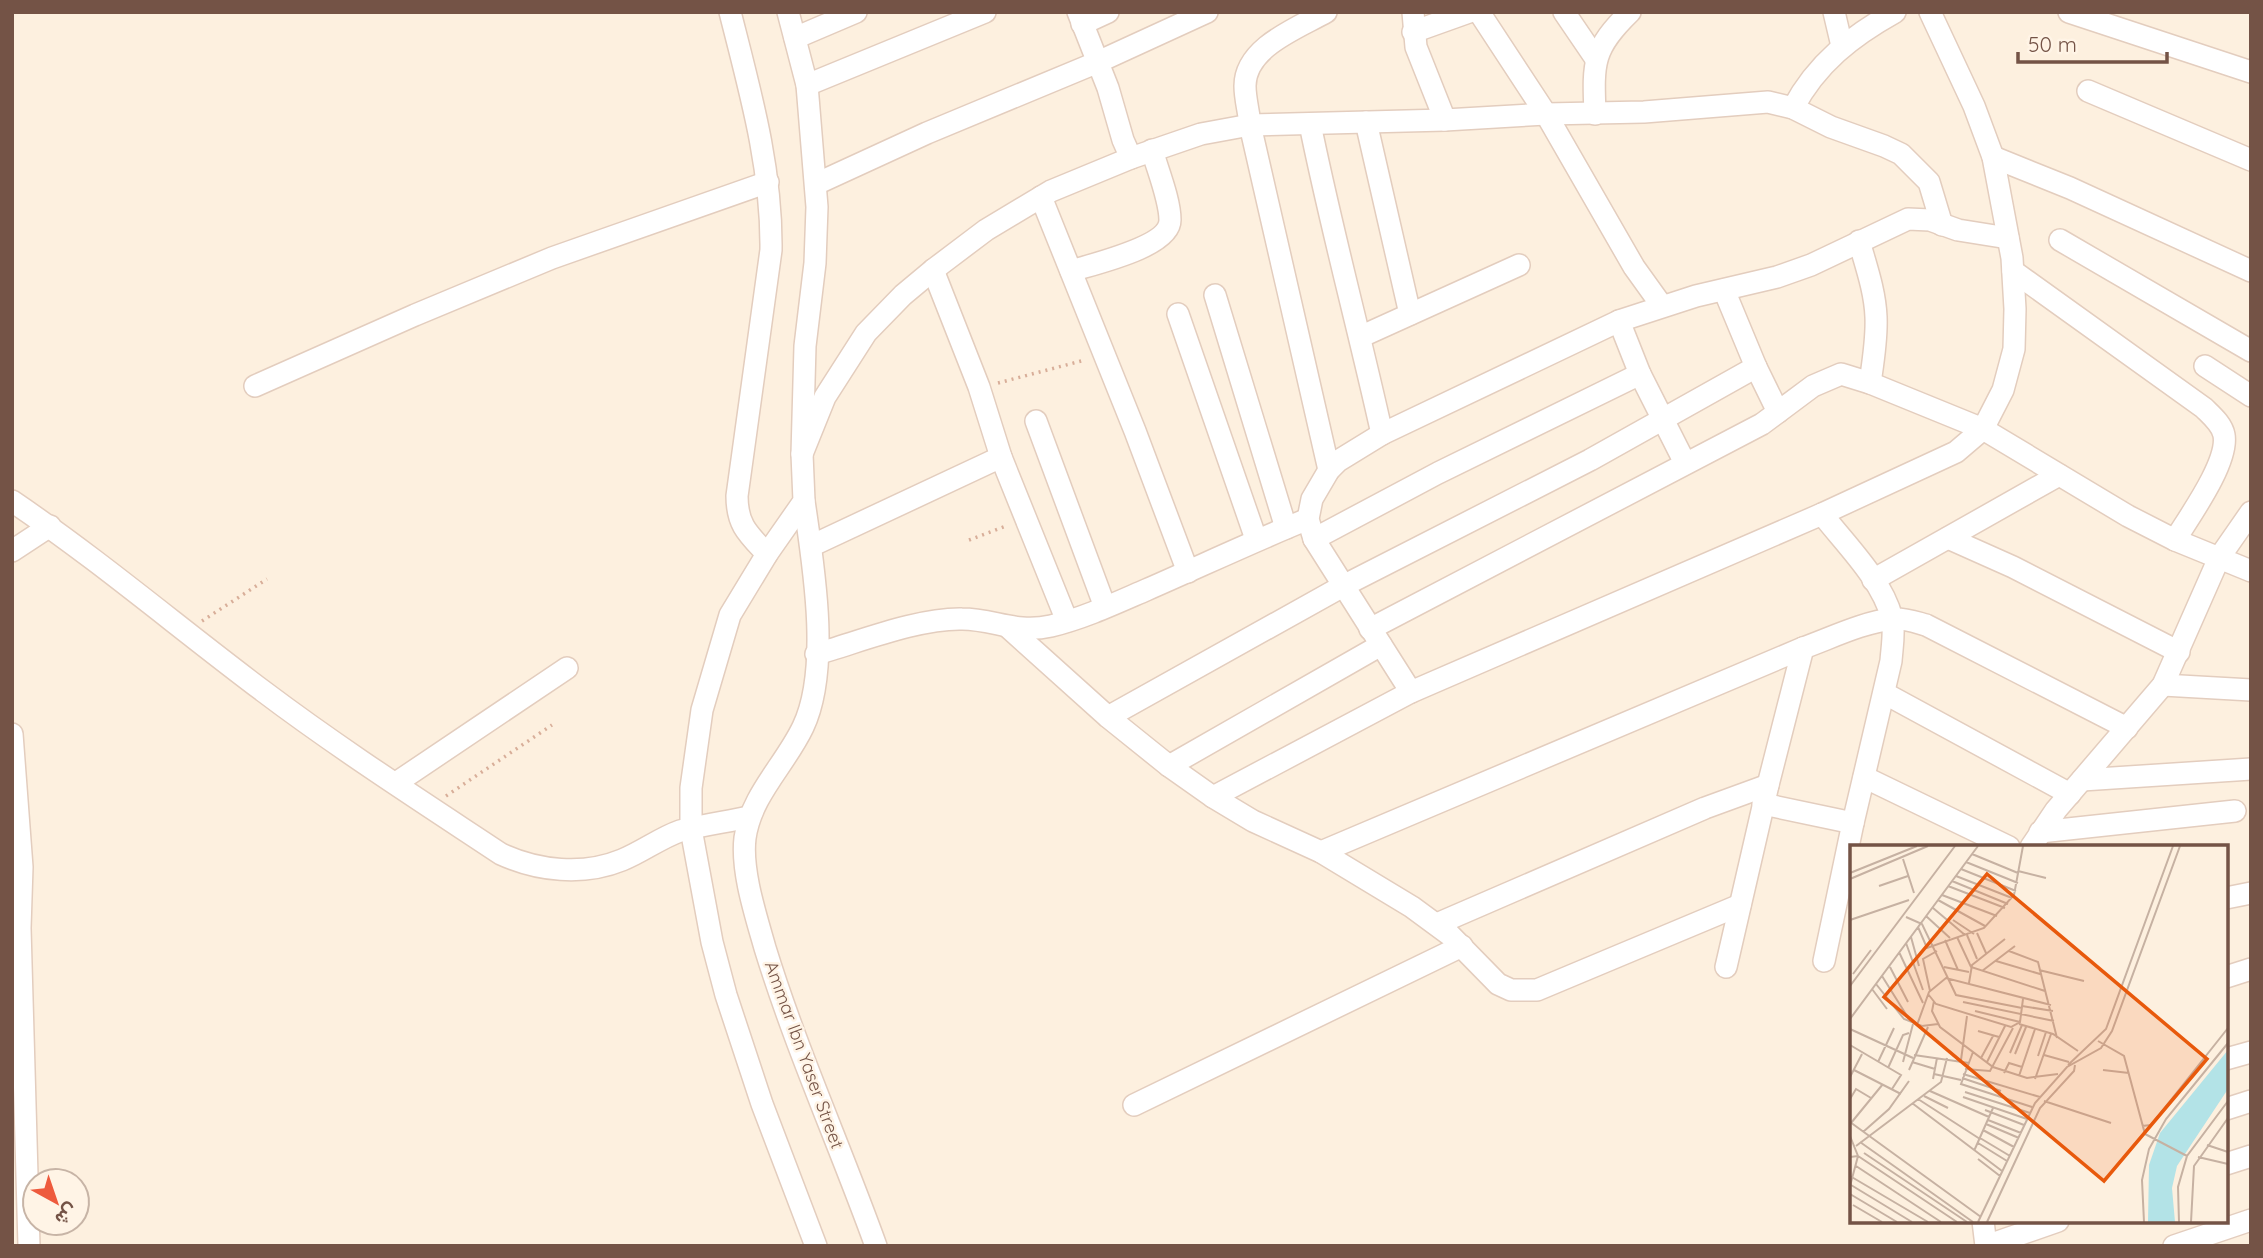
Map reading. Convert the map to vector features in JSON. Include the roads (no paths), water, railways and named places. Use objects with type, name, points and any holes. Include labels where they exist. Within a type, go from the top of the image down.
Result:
[{"type":"street","points":[[730,12],[757,118],[771,211],[771,250],[737,504],[741,526],[766,554]]},
{"type":"street","name":"Ammar Ibn Yaser Street","points":[[788,12],[807,85],[816,184],[815,263],[805,346],[802,454],[804,501],[816,604],[816,654],[814,686],[804,725],[759,796],[749,817],[745,842],[747,871],[758,926],[786,1016],[876,1246]]},
{"type":"street","points":[[795,38],[856,12]]},
{"type":"street","points":[[807,85],[985,12]]},
{"type":"street","points":[[1108,12],[1080,18],[1108,88],[1131,158]]},
{"type":"street","points":[[816,184],[895,146],[1098,62],[1207,12]]},
{"type":"street","points":[[1326,12],[1262,51],[1252,61],[1245,86],[1250,125],[1328,470]]},
{"type":"street","points":[[1445,120],[1416,47],[1413,22],[1469,12]]},
{"type":"street","points":[[1479,12],[1546,114],[1634,267],[1662,306]]},
{"type":"street","points":[[1564,12],[1596,59]]},
{"type":"street","points":[[1595,114],[1596,59],[1601,45],[1630,12]]},
{"type":"street","points":[[1835,12],[1842,46]]},
{"type":"street","points":[[1793,107],[1821,65],[1842,46],[1895,12]]},
{"type":"street","points":[[1213,797],[1411,692],[1822,514],[1956,452],[1983,429],[2003,390],[2014,349],[2015,309],[2008,238],[1993,157],[1974,106],[1930,12]]},
{"type":"street","points":[[2069,12],[2251,72]]},
{"type":"street","points":[[2088,91],[2251,160]]},
{"type":"street","points":[[802,454],[825,397],[866,333],[903,295],[933,270],[986,230],[1041,197],[1131,158],[1201,134],[1250,125],[1644,113],[1768,102],[1793,107],[1831,127],[1901,155],[1928,182],[1942,225]]},
{"type":"street","points":[[1366,122],[1410,314]]},
{"type":"street","points":[[1310,124],[1326,204],[1382,434]]},
{"type":"street","points":[[1071,271],[1147,246],[1160,239],[1167,231],[1170,222],[1168,210],[1152,150]]},
{"type":"street","points":[[1993,157],[2133,216],[2251,271]]},
{"type":"street","points":[[256,386],[552,258],[768,182]]},
{"type":"street","points":[[1041,197],[1188,572]]},
{"type":"street","points":[[1411,692],[1343,586],[1311,529],[1312,499],[1328,470],[1338,461],[1382,434],[1619,321],[1696,296],[1777,277],[1811,265],[1908,219],[1920,218],[1958,230],[2008,238]]},
{"type":"street","points":[[2060,240],[2251,351]]},
{"type":"street","points":[[1859,241],[1873,290],[1876,317],[1876,346],[1870,383]]},
{"type":"street","points":[[1360,337],[1519,265]]},
{"type":"street","points":[[933,270],[979,387],[1001,457],[1067,621]]},
{"type":"street","points":[[2012,271],[2204,408],[2218,423],[2224,435],[2218,465],[2175,540]]},
{"type":"street","points":[[1724,290],[1778,412]]},
{"type":"street","points":[[1215,295],[1286,528]]},
{"type":"street","points":[[1178,314],[1256,539]]},
{"type":"street","points":[[1619,321],[1640,374],[1685,463]]},
{"type":"street","points":[[2205,366],[2251,396]]},
{"type":"street","points":[[1108,717],[1343,586],[1662,421],[1756,367]]},
{"type":"street","points":[[816,654],[943,620],[962,618],[1009,628],[1033,629],[1067,621],[1188,572],[1256,539],[1286,528],[1311,529],[1438,474],[1640,374]]},
{"type":"street","points":[[1169,766],[1375,637],[1685,463],[1762,424],[1813,386],[1841,374],[1983,429],[2128,516],[2175,540],[2251,571]]},
{"type":"street","points":[[1036,421],[1105,607]]},
{"type":"street","points":[[811,546],[1001,457]]},
{"type":"street","points":[[1873,580],[2059,475]]},
{"type":"street","points":[[12,501],[50,526],[332,742],[502,853],[529,865],[562,870],[622,861],[669,836],[749,817]]},
{"type":"street","points":[[804,501],[766,554],[730,615],[702,710],[691,788],[709,930],[726,995],[762,1104],[816,1246]]},
{"type":"street","points":[[2036,839],[2076,787],[2163,685],[2219,558],[2251,512]]},
{"type":"street","points":[[1822,514],[1873,580],[1892,619],[1891,661],[1824,961]]},
{"type":"street","points":[[12,551],[50,526]]},
{"type":"street","points":[[1948,538],[2013,567],[2179,652]]},
{"type":"street","points":[[1321,852],[1803,648],[1892,619],[1926,625],[2127,729]]},
{"type":"street","points":[[1009,628],[1108,717],[1169,766],[1253,821],[1321,852],[1437,924],[1498,984],[1511,990],[1530,991],[1740,905]]},
{"type":"street","points":[[1726,967],[1765,794],[1803,648]]},
{"type":"street","points":[[396,783],[567,668]]},
{"type":"street","points":[[2163,685],[2251,690]]},
{"type":"street","points":[[1884,693],[2076,787],[2251,769]]},
{"type":"street","points":[[12,734],[21,856],[20,928],[29,1246]]},
{"type":"street","points":[[1864,777],[2005,845]]},
{"type":"street","points":[[1437,924],[1705,808],[1765,794],[1853,823]]},
{"type":"street","points":[[2036,839],[2235,811]]},
{"type":"street","points":[[2228,898],[2251,893]]},
{"type":"street","points":[[1133,1105],[1462,946]]},
{"type":"street","points":[[2228,976],[2251,969]]},
{"type":"street","points":[[2228,1058],[2251,1052]]},
{"type":"street","points":[[2228,1109],[2251,1101]]},
{"type":"street","points":[[2228,1163],[2251,1156]]},
{"type":"street","points":[[2174,1246],[2251,1220]]},
{"type":"street","points":[[1983,1223],[1986,1246],[2052,1223]]}]
